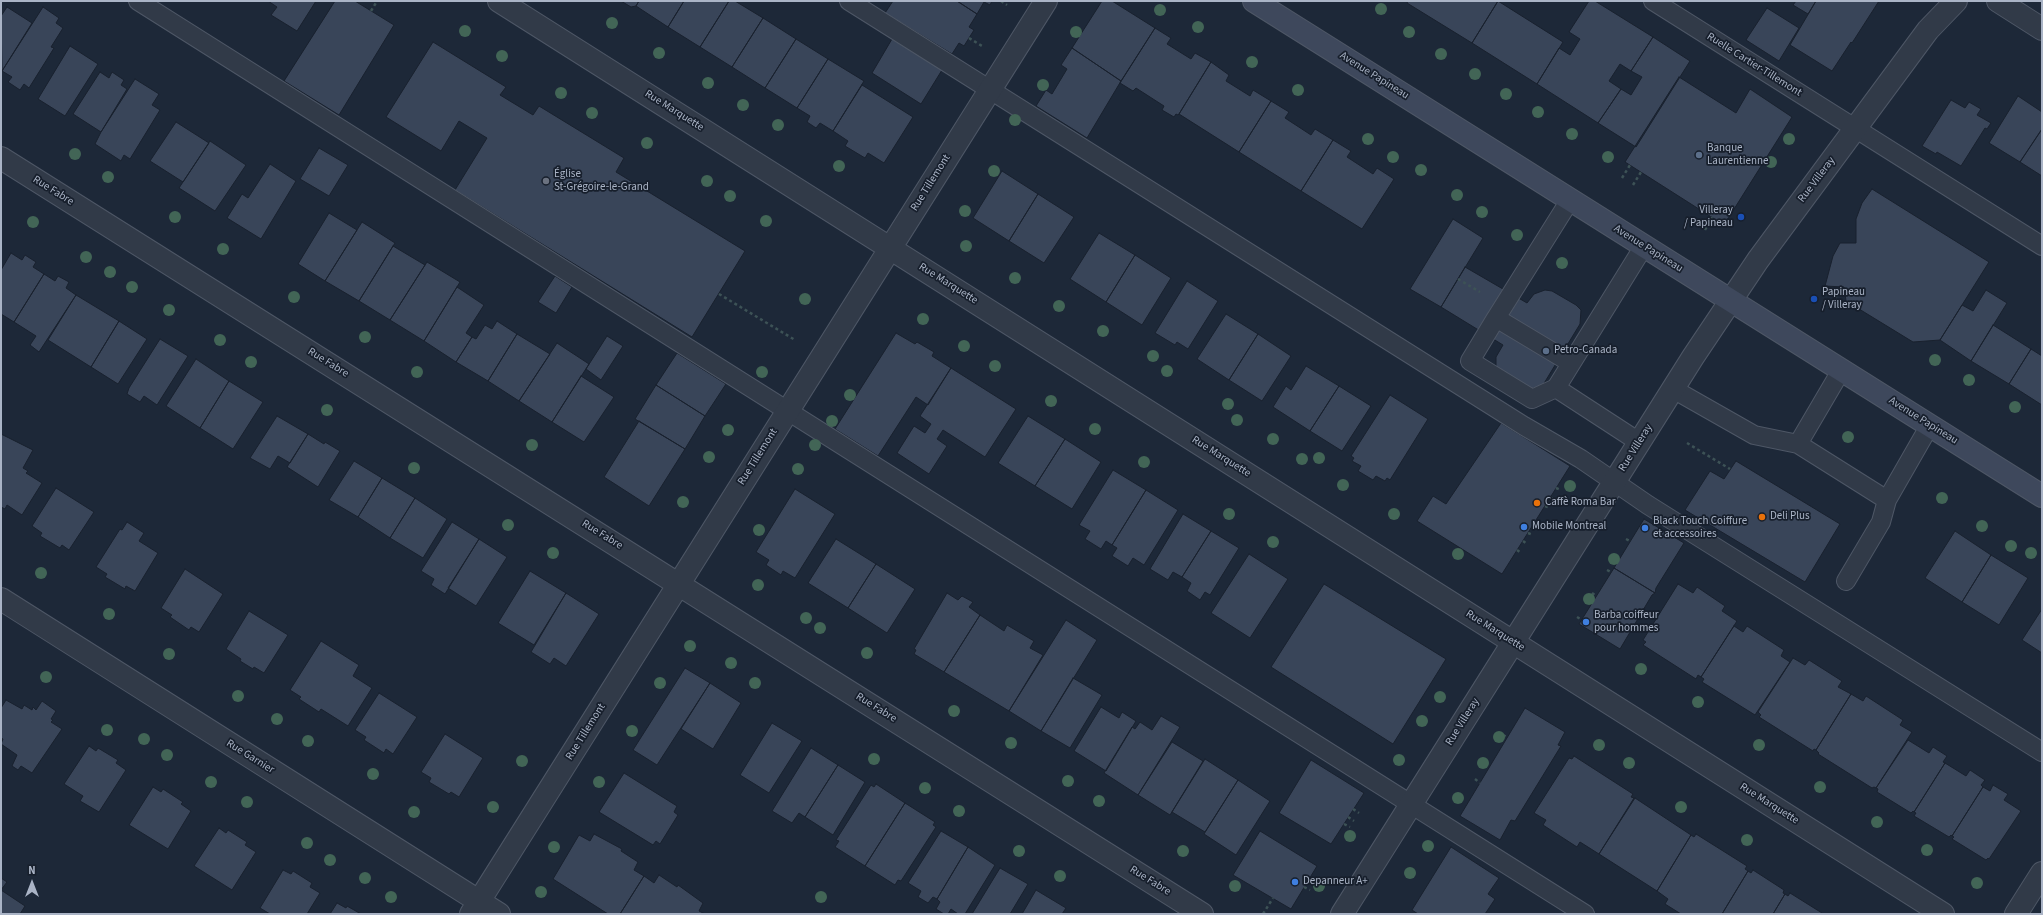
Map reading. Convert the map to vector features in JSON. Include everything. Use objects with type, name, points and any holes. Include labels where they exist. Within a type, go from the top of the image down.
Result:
[{"type":"main road","name":"Avenue Papineau","points":[[1255,1],[2042,496]]},
{"type":"street","name":"Rue Marquette","points":[[499,1],[1943,914]]},
{"type":"street","name":"Rue Tillemont","points":[[475,908],[1046,1]]},
{"type":"street","name":"Rue Villeray","points":[[1342,914],[1639,442],[1767,246],[1928,30],[1956,1]]},
{"type":"street","points":[[1998,1],[2042,29]]},
{"type":"street","name":"Rue Fabre","points":[[1,158],[1202,914]]},
{"type":"street","name":"Rue Garnier","points":[[1,599],[475,908],[499,914]]},
{"type":"street","points":[[2016,914],[2042,873]]},
{"type":"lane","points":[[138,1],[787,411],[1412,803],[1585,914]]},
{"type":"lane","points":[[848,1],[1517,422],[1581,459],[1614,482],[2042,752]]},
{"type":"lane","name":"Ruelle Cartier-Tillemont","points":[[1653,1],[2042,246]]},
{"type":"lane","points":[[1570,200],[1470,361],[1532,399],[1556,388],[1644,246]]},
{"type":"lane","points":[[1496,318],[1571,363]]},
{"type":"lane","points":[[1798,444],[1842,370]]},
{"type":"lane","points":[[1556,388],[1639,442]]},
{"type":"lane","points":[[1673,389],[1754,435],[1798,444],[1887,500]]},
{"type":"lane","points":[[1846,581],[1882,522],[1887,500],[1930,425]]},
{"type":"path","points":[[371,11],[377,1]]},
{"type":"path","points":[[1001,1],[1007,5]]},
{"type":"path","points":[[969,38],[982,46]]},
{"type":"path","points":[[1622,178],[1630,165]]},
{"type":"path","points":[[1633,185],[1641,172]]},
{"type":"path","points":[[1705,230],[1712,217]]},
{"type":"path","points":[[1829,308],[1836,298],[1837,287]]},
{"type":"path","points":[[1836,291],[1841,291],[1845,294]]},
{"type":"path","points":[[719,294],[795,340]]},
{"type":"path","points":[[1687,443],[1730,469]]},
{"type":"path","points":[[1556,488],[1561,490]]},
{"type":"path","points":[[1550,497],[1555,500]]},
{"type":"path","points":[[1545,506],[1550,508]]},
{"type":"path","points":[[1528,532],[1533,535]]},
{"type":"path","points":[[1626,539],[1630,542]]},
{"type":"path","points":[[1522,542],[1527,544]]},
{"type":"path","points":[[1517,550],[1521,553]]},
{"type":"path","points":[[1612,561],[1616,563]]},
{"type":"path","points":[[1607,570],[1611,572]]},
{"type":"path","points":[[1592,593],[1596,596]]},
{"type":"path","points":[[1577,617],[1582,620]]},
{"type":"path","points":[[1502,735],[1507,738]]},
{"type":"path","points":[[1475,779],[1480,783]]},
{"type":"path","points":[[1354,809],[1359,813]]},
{"type":"path","points":[[1348,817],[1354,821]]},
{"type":"path","points":[[1344,824],[1350,827]]},
{"type":"path","points":[[1304,886],[1310,890]]},
{"type":"path","points":[[1263,914],[1273,898]]},
{"type":"building","points":[[268,1],[316,1],[297,31],[271,15],[277,7]]},
{"type":"building","points":[[335,1],[355,1],[394,25],[339,115],[284,81]]},
{"type":"building","points":[[621,1],[639,1],[636,6],[631,7]]},
{"type":"building","points":[[639,1],[684,1],[668,27],[636,6]]},
{"type":"building","points":[[684,1],[729,1],[700,47],[668,27]]},
{"type":"building","points":[[729,1],[735,1],[763,18],[732,67],[700,47]]},
{"type":"building","points":[[893,1],[957,1],[977,14],[969,27],[974,30],[964,46],[959,43],[952,54],[885,13]]},
{"type":"building","points":[[957,1],[992,1],[990,5],[984,2],[977,14]]},
{"type":"building","points":[[1102,1],[1112,1],[1155,28],[1121,81],[1072,48]]},
{"type":"building","points":[[1408,1],[1498,1],[1472,43],[1407,3]]},
{"type":"building","points":[[1498,1],[1563,42],[1537,84],[1472,43]]},
{"type":"building","points":[[1589,1],[1595,1],[1653,37],[1631,71],[1620,64],[1609,81],[1621,89],[1598,123],[1537,84],[1559,48],[1570,55],[1580,39],[1569,32]]},
{"type":"building","points":[[1796,1],[1816,1],[1808,14],[1793,5]]},
{"type":"building","points":[[1816,1],[1879,1],[1832,71],[1790,45]]},
{"type":"building","points":[[7,7],[32,23],[2,71],[1,16]]},
{"type":"building","points":[[43,7],[59,18],[56,23],[63,28],[51,47],[54,48],[29,88],[24,84],[20,90],[8,82],[12,77],[2,71]]},
{"type":"building","points":[[1767,8],[1799,28],[1779,61],[1746,40]]},
{"type":"building","points":[[763,18],[796,39],[765,88],[732,67]]},
{"type":"building","points":[[1155,28],[1171,38],[1167,44],[1191,59],[1195,53],[1211,62],[1179,114],[1176,114],[1174,117],[1162,110],[1164,106],[1136,88],[1133,91],[1120,83]]},
{"type":"building","points":[[1653,37],[1690,61],[1636,147],[1598,123],[1621,89],[1631,95],[1642,77],[1631,71]]},
{"type":"building","points":[[796,39],[828,59],[797,108],[765,88]]},
{"type":"building","points":[[892,39],[942,70],[921,104],[872,73]]},
{"type":"building","name":"Église St-Grégoire-le-Grand","points":[[433,42],[506,87],[500,95],[533,115],[539,106],[624,158],[616,172],[745,251],[692,337],[455,190],[487,138],[459,121],[441,151],[386,117]]},
{"type":"building","points":[[70,46],[98,64],[65,116],[38,99]]},
{"type":"building","points":[[1072,48],[1121,81],[1087,138],[1036,106],[1046,90],[1052,94],[1067,69],[1061,65]]},
{"type":"building","points":[[828,59],[864,81],[833,131],[820,123],[816,128],[807,122],[810,116],[797,108]]},
{"type":"building","points":[[1211,62],[1229,75],[1226,81],[1250,96],[1253,90],[1271,101],[1239,152],[1179,114]]},
{"type":"building","points":[[100,72],[109,78],[112,72],[124,80],[121,85],[127,89],[101,132],[73,114]]},
{"type":"building","name":"Banque Laurentienne","points":[[1679,77],[1736,113],[1750,89],[1792,117],[1724,225],[1625,162]]},
{"type":"building","points":[[135,79],[159,94],[152,105],[160,110],[130,159],[124,155],[121,161],[95,144]]},
{"type":"building","points":[[862,85],[913,117],[884,163],[868,153],[865,158],[845,146],[848,141],[833,131]]},
{"type":"building","points":[[2018,96],[2042,112],[2042,129],[2020,162],[1989,143]]},
{"type":"building","points":[[1951,100],[1965,108],[1969,102],[1981,109],[1977,115],[1991,123],[1987,129],[1985,128],[1961,166],[1937,152],[1936,154],[1922,146]]},
{"type":"building","points":[[1271,101],[1289,112],[1285,118],[1311,135],[1315,129],[1333,140],[1301,191],[1239,152]]},
{"type":"building","points":[[176,122],[209,143],[183,182],[150,161]]},
{"type":"building","points":[[2042,129],[2042,176],[2020,162]]},
{"type":"building","points":[[1333,140],[1351,151],[1347,157],[1373,174],[1377,168],[1394,179],[1362,229],[1301,191]]},
{"type":"building","points":[[210,141],[246,165],[215,211],[179,188]]},
{"type":"building","points":[[319,148],[348,165],[329,196],[300,179]]},
{"type":"building","points":[[270,164],[296,181],[261,239],[227,218],[242,194],[248,198]]},
{"type":"building","points":[[1002,171],[1038,194],[1009,241],[973,218]]},
{"type":"building","points":[[1872,189],[1989,262],[1940,340],[1913,342],[1846,301],[1844,287],[1825,286],[1833,256],[1840,243],[1856,243],[1856,219],[1862,203]]},
{"type":"building","points":[[1038,194],[1074,217],[1044,263],[1009,241]]},
{"type":"building","points":[[329,213],[357,230],[325,281],[298,264]]},
{"type":"building","points":[[1453,219],[1483,238],[1441,307],[1410,289]]},
{"type":"building","points":[[362,222],[395,243],[359,301],[325,281]]},
{"type":"building","points":[[1099,233],[1135,255],[1106,302],[1070,279]]},
{"type":"building","points":[[393,246],[425,265],[390,320],[359,301]]},
{"type":"building","points":[[11,253],[22,260],[25,255],[36,262],[33,267],[44,274],[14,322],[1,314],[1,270]]},
{"type":"building","points":[[1135,255],[1171,278],[1142,325],[1106,302]]},
{"type":"building","points":[[427,262],[460,282],[424,341],[390,320]]},
{"type":"building","points":[[1465,267],[1527,303],[1534,294],[1545,290],[1552,291],[1576,305],[1581,310],[1580,324],[1543,385],[1531,389],[1496,368],[1496,357],[1503,345],[1441,307]]},
{"type":"building","points":[[44,274],[55,281],[58,276],[69,282],[66,288],[76,295],[39,352],[30,345],[36,336],[14,322]]},
{"type":"building","points":[[555,276],[572,287],[556,313],[538,302]]},
{"type":"building","points":[[1187,281],[1218,301],[1188,349],[1177,342],[1175,345],[1155,333]]},
{"type":"building","points":[[457,287],[484,305],[466,333],[472,337],[456,362],[424,341]]},
{"type":"building","points":[[1986,290],[2007,303],[1971,361],[1940,340],[1962,305],[1973,311]]},
{"type":"building","points":[[76,295],[119,321],[91,367],[48,340]]},
{"type":"building","points":[[1226,314],[1258,334],[1229,380],[1197,359]]},
{"type":"building","points":[[119,321],[147,339],[118,384],[91,367]]},
{"type":"building","points":[[497,321],[517,334],[488,381],[456,362],[472,337],[476,339],[485,325],[492,329]]},
{"type":"building","points":[[1993,325],[2031,349],[2009,384],[1971,361]]},
{"type":"building","points":[[896,333],[915,344],[917,342],[934,352],[932,356],[951,368],[928,405],[916,397],[878,456],[835,429]]},
{"type":"building","points":[[517,334],[550,354],[519,401],[488,381]]},
{"type":"building","points":[[1258,334],[1291,356],[1262,401],[1229,380]]},
{"type":"building","points":[[607,336],[623,346],[601,380],[586,369]]},
{"type":"building","points":[[160,339],[188,356],[157,405],[144,396],[140,402],[127,394],[129,388]]},
{"type":"building","points":[[557,343],[589,364],[552,422],[519,401]]},
{"type":"building","points":[[2031,349],[2042,356],[2042,405],[2009,384]]},
{"type":"building","points":[[677,353],[726,384],[705,416],[656,385]]},
{"type":"building","points":[[196,359],[229,381],[200,428],[166,406]]},
{"type":"building","points":[[1306,366],[1339,386],[1310,431],[1273,407],[1286,386],[1291,390]]},
{"type":"building","points":[[951,368],[1016,409],[985,457],[943,430],[937,439],[947,446],[929,474],[897,453],[914,426],[925,433],[931,424],[920,416]]},
{"type":"building","points":[[581,376],[614,397],[584,442],[552,422]]},
{"type":"building","points":[[229,381],[263,402],[233,449],[200,428]]},
{"type":"building","points":[[656,385],[705,416],[685,449],[635,419]]},
{"type":"building","points":[[1339,386],[1371,406],[1342,451],[1310,431]]},
{"type":"building","points":[[1390,395],[1428,419],[1390,480],[1387,478],[1385,481],[1376,476],[1373,480],[1358,471],[1361,466],[1352,461],[1354,458],[1351,456]]},
{"type":"building","points":[[277,416],[308,434],[290,463],[278,456],[270,469],[250,458]]},
{"type":"building","points":[[1028,416],[1065,439],[1035,486],[998,463]]},
{"type":"building","points":[[639,421],[685,449],[649,506],[604,477]]},
{"type":"building","points":[[1501,423],[1570,466],[1502,574],[1417,521],[1433,496],[1446,504]]},
{"type":"building","points":[[1,434],[33,450],[23,468],[28,471],[26,473],[42,483],[22,515],[7,505],[5,509],[1,507]]},
{"type":"building","points":[[308,434],[324,444],[325,442],[340,451],[318,487],[287,467]]},
{"type":"building","points":[[1065,439],[1101,462],[1072,509],[1035,486]]},
{"type":"building","points":[[354,461],[382,478],[358,517],[329,500]]},
{"type":"building","name":"Deli Plus","points":[[1736,461],[1840,524],[1805,582],[1685,510],[1710,471],[1724,479]]},
{"type":"building","points":[[1113,470],[1146,490],[1112,545],[1106,541],[1101,549],[1085,539],[1090,531],[1079,525]]},
{"type":"building","points":[[382,478],[415,498],[390,538],[358,517]]},
{"type":"building","points":[[56,488],[94,512],[69,550],[62,545],[60,548],[40,536],[42,533],[32,526]]},
{"type":"building","points":[[795,489],[835,514],[795,578],[783,571],[781,575],[766,565],[769,560],[756,552]]},
{"type":"building","points":[[1146,490],[1178,510],[1144,565],[1133,558],[1128,566],[1112,556],[1117,548],[1112,545]]},
{"type":"building","points":[[415,498],[447,519],[423,558],[390,538]]},
{"type":"building","points":[[1183,514],[1211,531],[1182,577],[1173,572],[1168,580],[1150,569]]},
{"type":"building","points":[[1644,519],[1684,543],[1656,588],[1655,593],[1614,568]]},
{"type":"building","points":[[127,522],[144,533],[139,541],[158,553],[135,591],[126,586],[125,589],[105,577],[107,574],[96,567],[120,529],[122,530]]},
{"type":"building","points":[[452,522],[479,539],[445,594],[431,585],[434,579],[421,571]]},
{"type":"building","points":[[1211,531],[1239,548],[1210,595],[1205,592],[1200,600],[1187,591],[1191,583],[1182,577]]},
{"type":"building","points":[[1955,531],[1991,555],[1962,602],[1925,578]]},
{"type":"building","points":[[479,539],[507,557],[476,606],[448,588]]},
{"type":"building","points":[[836,539],[876,564],[848,608],[808,583]]},
{"type":"building","points":[[1249,554],[1288,579],[1250,638],[1211,613]]},
{"type":"building","points":[[1991,555],[2028,578],[1999,625],[1962,602]]},
{"type":"building","points":[[876,564],[915,589],[887,633],[848,608]]},
{"type":"building","points":[[1614,568],[1655,593],[1652,595],[1620,649],[1579,624]]},
{"type":"building","points":[[185,569],[223,594],[199,632],[191,627],[189,630],[170,617],[172,615],[161,608]]},
{"type":"building","points":[[530,571],[566,593],[534,645],[498,623]]},
{"type":"building","points":[[1324,584],[1446,659],[1393,744],[1271,667]]},
{"type":"building","points":[[1678,584],[1693,593],[1697,587],[1725,606],[1722,611],[1737,621],[1701,677],[1698,675],[1696,679],[1643,645],[1646,642],[1643,640]]},
{"type":"building","points":[[566,593],[599,614],[566,666],[554,658],[550,664],[531,652]]},
{"type":"building","points":[[947,593],[958,600],[962,596],[973,602],[969,607],[980,615],[944,672],[914,654],[916,650],[914,649]]},
{"type":"building","points":[[2042,609],[2042,653],[2022,640]]},
{"type":"building","points":[[249,611],[288,635],[264,673],[254,667],[253,669],[240,661],[241,659],[226,649]]},
{"type":"building","points":[[980,615],[1004,631],[1007,625],[1034,641],[1030,648],[1043,655],[1009,711],[944,672]]},
{"type":"building","points":[[1066,620],[1097,640],[1041,731],[1009,711]]},
{"type":"building","points":[[1734,626],[1743,632],[1747,626],[1784,650],[1781,656],[1790,662],[1755,715],[1702,682],[1704,679],[1701,677]]},
{"type":"building","points":[[321,641],[359,665],[353,676],[372,688],[348,726],[321,709],[319,712],[299,699],[301,697],[290,690]]},
{"type":"building","points":[[1793,658],[1805,665],[1809,660],[1842,681],[1838,687],[1851,694],[1816,750],[1814,749],[1813,751],[1759,717],[1761,715],[1758,712]]},
{"type":"building","points":[[685,668],[710,683],[657,765],[633,750]]},
{"type":"building","points":[[1073,678],[1102,695],[1070,748],[1041,731]]},
{"type":"building","points":[[710,683],[741,703],[713,749],[681,729]]},
{"type":"building","points":[[379,693],[417,717],[393,754],[386,749],[384,753],[364,740],[366,737],[355,730]]},
{"type":"building","points":[[1851,694],[1863,701],[1866,696],[1903,720],[1900,725],[1912,732],[1876,788],[1872,788],[1818,754],[1819,753],[1816,750]]},
{"type":"building","points":[[6,700],[22,709],[24,705],[32,710],[33,707],[36,710],[42,701],[56,711],[51,719],[53,720],[51,722],[62,729],[32,773],[21,766],[18,770],[12,766],[17,755],[1,744],[3,739],[1,738],[1,708]]},
{"type":"building","points":[[1101,707],[1119,718],[1122,712],[1136,721],[1106,771],[1074,751]]},
{"type":"building","points":[[1525,708],[1565,732],[1558,745],[1561,746],[1515,821],[1511,820],[1500,840],[1460,816]]},
{"type":"building","points":[[1161,716],[1180,727],[1138,795],[1104,773],[1132,727],[1135,729],[1140,722],[1152,730]]},
{"type":"building","points":[[772,723],[802,741],[769,793],[740,775]]},
{"type":"building","points":[[445,734],[483,758],[459,797],[451,792],[449,794],[429,782],[431,778],[421,772]]},
{"type":"building","points":[[1908,740],[1929,753],[1933,747],[1947,756],[1943,762],[1945,763],[1914,812],[1913,811],[1911,813],[1877,792],[1878,789],[1876,788]]},
{"type":"building","points":[[1172,742],[1203,761],[1170,815],[1138,795]]},
{"type":"building","points":[[89,746],[96,751],[98,748],[118,760],[116,763],[126,770],[99,812],[80,801],[83,796],[64,784]]},
{"type":"building","points":[[811,748],[838,765],[805,817],[799,813],[792,823],[772,811]]},
{"type":"building","points":[[1574,756],[1633,794],[1631,797],[1634,798],[1599,854],[1580,842],[1577,847],[1543,825],[1546,820],[1534,813],[1569,758],[1572,759]]},
{"type":"building","points":[[1205,759],[1238,780],[1205,832],[1172,812]]},
{"type":"building","points":[[1311,760],[1364,793],[1331,844],[1279,813]]},
{"type":"building","points":[[1945,763],[1966,776],[1970,770],[1985,780],[1981,785],[1983,787],[1952,836],[1951,835],[1949,837],[1914,816],[1916,813],[1914,812]]},
{"type":"building","points":[[838,765],[865,782],[833,835],[805,817]]},
{"type":"building","points":[[624,773],[677,806],[674,812],[678,815],[660,844],[656,841],[653,845],[599,812]]},
{"type":"building","points":[[1238,780],[1270,801],[1236,855],[1204,834]]},
{"type":"building","points":[[876,784],[905,803],[865,866],[835,847],[839,841],[836,840],[871,785],[874,787]]},
{"type":"building","points":[[1993,785],[2008,794],[2004,800],[2021,811],[1989,859],[1988,858],[1986,860],[1952,839],[1954,837],[1952,836],[1983,787],[1990,791]]},
{"type":"building","points":[[153,787],[161,792],[163,789],[183,802],[181,804],[191,811],[168,849],[129,825]]},
{"type":"building","points":[[1635,798],[1691,835],[1657,891],[1599,854]]},
{"type":"building","points":[[905,803],[935,822],[933,825],[936,827],[901,881],[898,880],[895,885],[865,866]]},
{"type":"building","points":[[219,828],[226,833],[228,830],[247,842],[245,845],[256,852],[232,890],[194,866]]},
{"type":"building","points":[[941,831],[968,847],[937,899],[933,897],[928,903],[918,897],[921,891],[908,883]]},
{"type":"building","points":[[1260,831],[1317,866],[1291,909],[1233,875]]},
{"type":"building","points":[[594,834],[622,849],[621,851],[638,862],[634,870],[644,876],[620,914],[608,914],[553,879],[579,835],[590,841]]},
{"type":"building","points":[[1696,834],[1747,866],[1745,869],[1748,871],[1722,914],[1681,914],[1665,904],[1668,899],[1657,891],[1691,835],[1694,837]]},
{"type":"building","points":[[968,847],[995,865],[965,914],[958,914],[951,909],[948,914],[944,914],[936,909],[940,902],[937,899]]},
{"type":"building","points":[[1451,847],[1499,878],[1488,894],[1495,899],[1485,914],[1418,914],[1412,910]]},
{"type":"building","points":[[1000,868],[1028,884],[1010,914],[972,914]]},
{"type":"building","points":[[283,870],[291,874],[293,871],[312,883],[310,887],[320,893],[307,914],[270,914],[260,908]]},
{"type":"building","points":[[1753,870],[1784,890],[1783,893],[1785,894],[1773,914],[1722,914],[1748,871],[1751,873]]},
{"type":"building","points":[[659,875],[677,887],[678,885],[703,903],[699,911],[705,914],[620,914],[644,876],[654,883]]},
{"type":"building","points":[[1,878],[7,882],[1,890]]},
{"type":"building","points":[[1,890],[25,906],[20,914],[1,914]]},
{"type":"building","points":[[1036,890],[1066,908],[1062,914],[1022,914]]},
{"type":"building","points":[[1790,893],[1822,913],[1773,914],[1785,894],[1788,896]]},
{"type":"building","points":[[337,903],[346,908],[347,906],[361,914],[330,914]]},
{"type":"place","name":"Banque Laurentienne","points":[[1699,155]]},
{"type":"place","name":"Église St-Grégoire-le-Grand","points":[[546,181]]},
{"type":"place","name":"Villeray / Papineau","points":[[1741,217]]},
{"type":"place","name":"Papineau / Villeray","points":[[1814,299]]},
{"type":"place","name":"Petro-Canada","points":[[1546,351]]},
{"type":"place","name":"Caffè Roma Bar","points":[[1537,503]]},
{"type":"place","name":"Deli Plus","points":[[1762,517]]},
{"type":"place","name":"Mobile Montreal","points":[[1524,527]]},
{"type":"place","name":"Black Touch Coiffure et accessoires","points":[[1645,528]]},
{"type":"place","name":"Barba coiffeur pour hommes","points":[[1586,622]]},
{"type":"place","name":"Depanneur A+","points":[[1295,882]]}]
